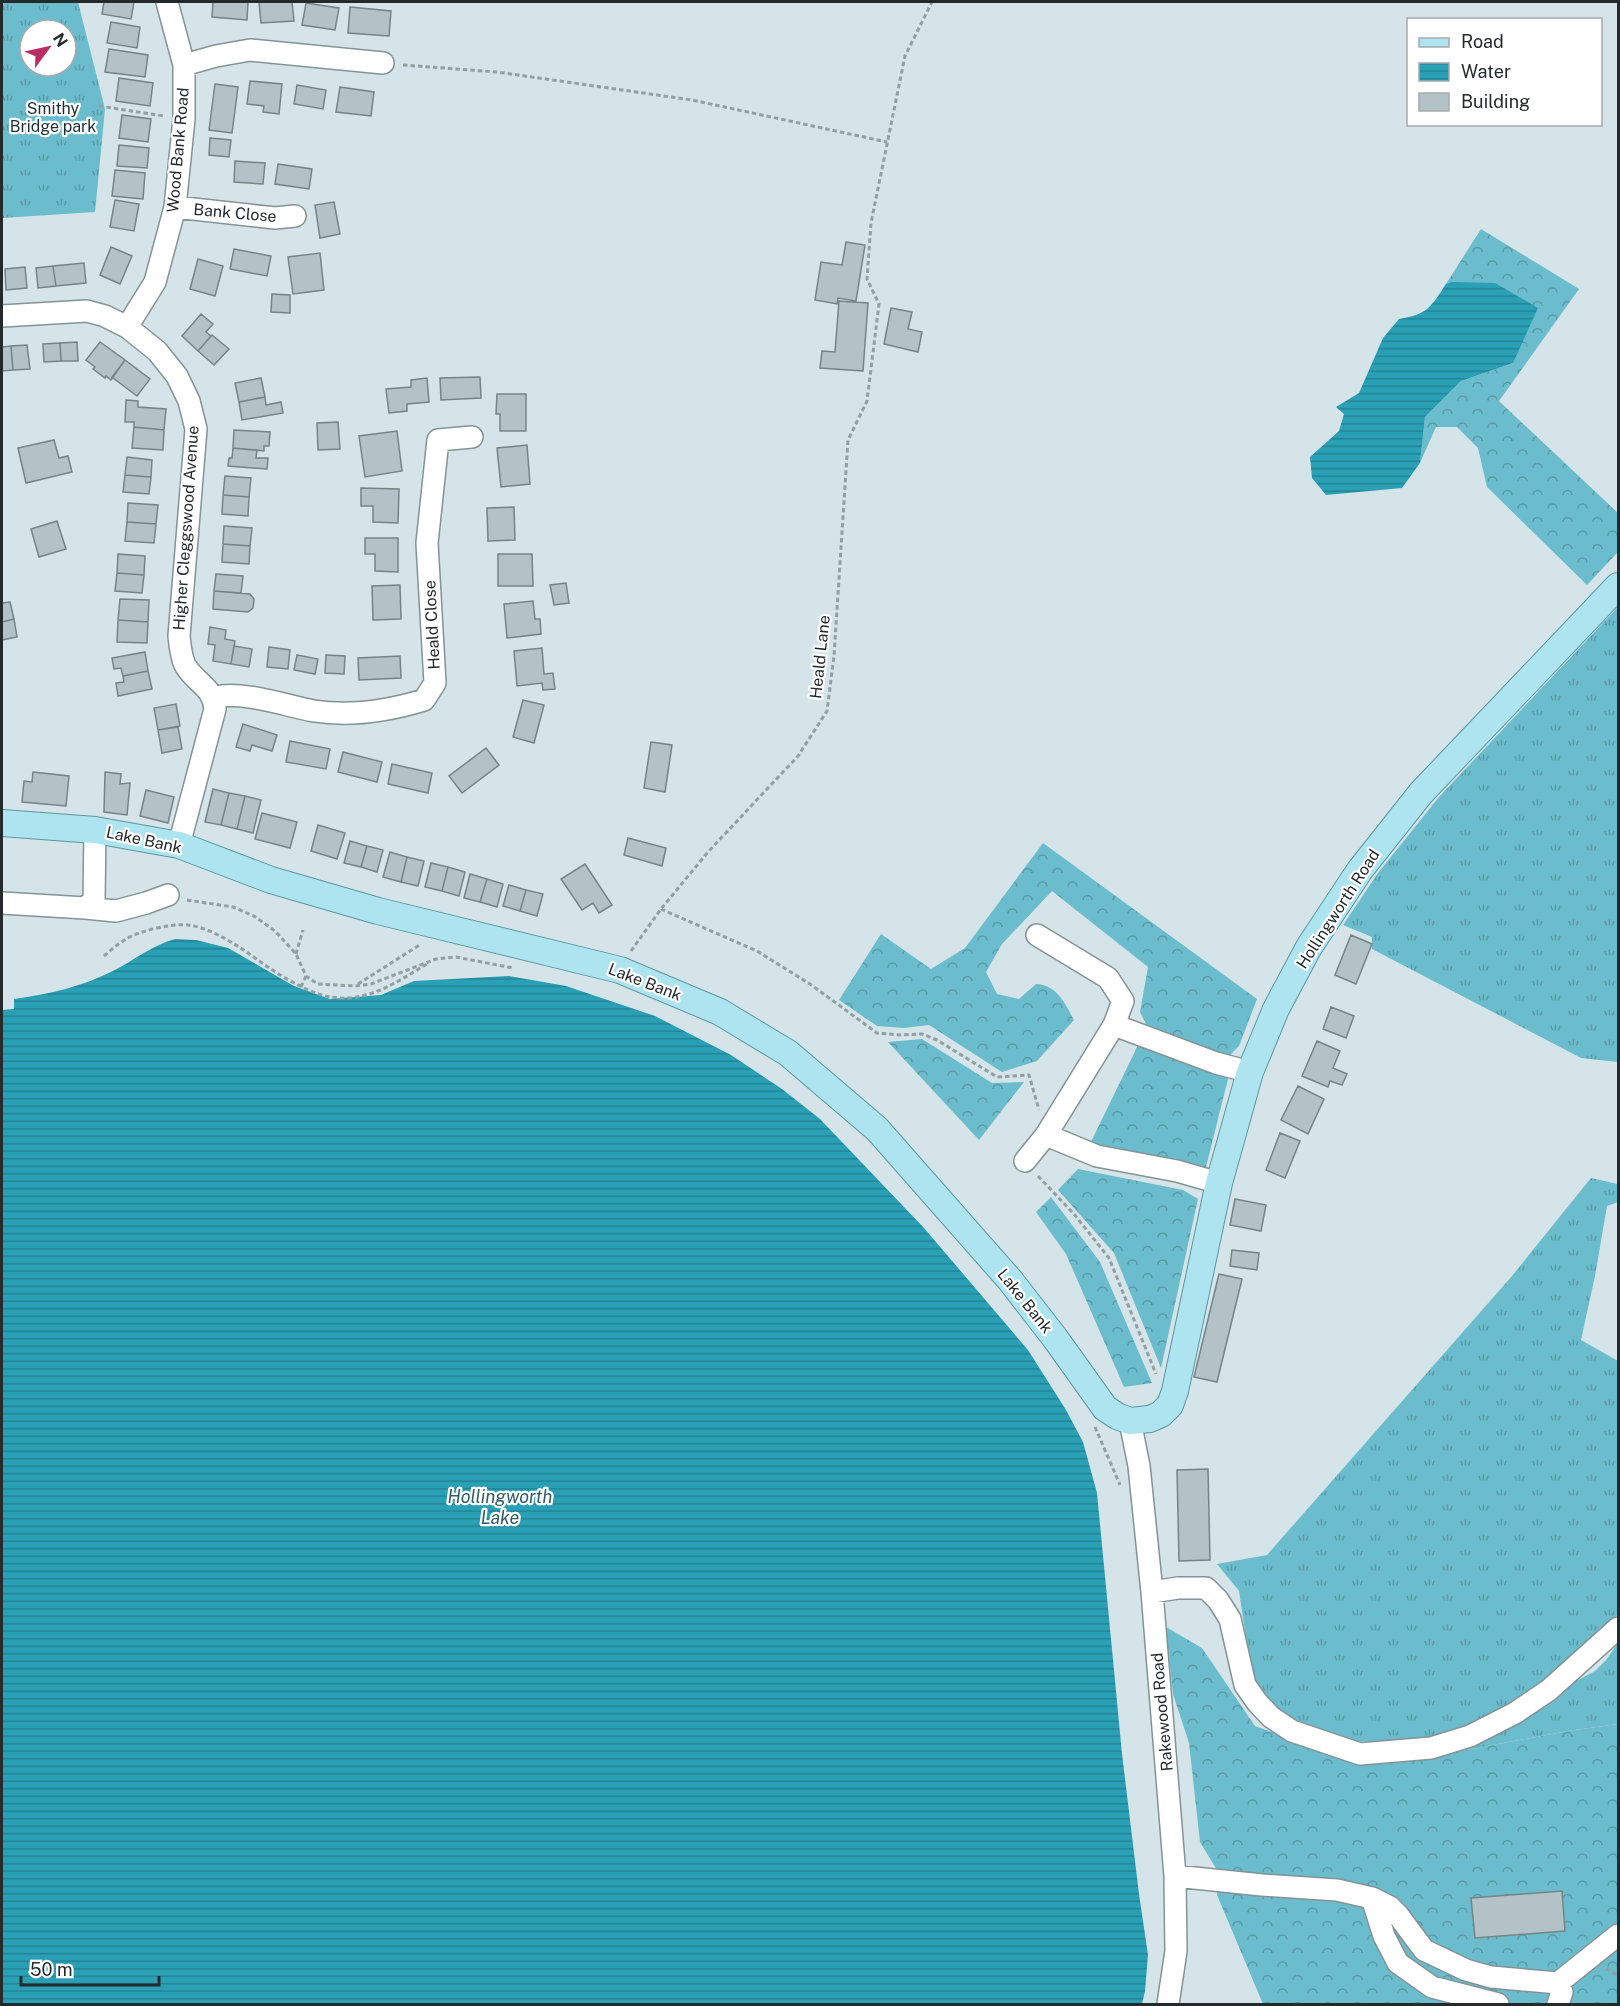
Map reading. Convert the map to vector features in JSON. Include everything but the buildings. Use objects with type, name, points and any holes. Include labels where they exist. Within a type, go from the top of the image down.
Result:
[{"type":"main road","name":"Hollingworth Road","points":[[1130,1421],[1150,1419],[1161,1414],[1170,1405],[1176,1391],[1219,1183],[1250,1072],[1276,1009],[1309,947],[1359,870],[1421,793],[1618,586]]},
{"type":"main road","name":"Lake Bank","points":[[2,823],[95,830],[179,845],[271,880],[378,911],[620,970],[720,1012],[788,1053],[877,1129],[1010,1280],[1105,1408],[1130,1421]]},
{"type":"street","name":"Wood Bank Road","points":[[127,327],[155,282],[175,207],[184,119],[184,65],[167,2]]},
{"type":"street","points":[[184,65],[250,50],[383,63]]},
{"type":"street","name":"Bank Close","points":[[175,207],[275,218],[295,216]]},
{"type":"street","name":"Higher Cleggswood Avenue","points":[[2,316],[87,311],[105,316],[127,327],[157,351],[177,376],[189,401],[196,429],[179,636],[186,666],[214,697]]},
{"type":"street","name":"Heald Close","points":[[214,697],[230,694],[316,711],[345,714],[391,710],[424,700],[435,683],[427,543],[438,440],[472,436]]},
{"type":"street","points":[[179,845],[215,709],[214,697]]},
{"type":"street","points":[[86,908],[94,900],[95,830]]},
{"type":"street","points":[[2,903],[116,911],[168,895]]},
{"type":"street","points":[[1025,1161],[1046,1135],[1114,1025],[1123,1001],[1108,978],[1037,935]]},
{"type":"street","points":[[1114,1025],[1216,1063],[1250,1072]]},
{"type":"street","points":[[1046,1135],[1097,1156],[1178,1171],[1219,1183]]},
{"type":"street","name":"Rakewood Road","points":[[1130,1421],[1139,1466],[1152,1592],[1175,1876],[1176,1951],[1168,2004]]},
{"type":"street","points":[[1152,1592],[1179,1588],[1206,1588],[1218,1600],[1230,1619],[1245,1685],[1257,1702],[1271,1717],[1292,1731],[1360,1754],[1431,1748],[1470,1736],[1515,1713],[1549,1690],[1618,1628]]},
{"type":"street","points":[[1175,1876],[1337,1890],[1372,1898],[1390,1907],[1424,1950],[1466,1970],[1491,1977],[1558,1983],[1618,1935]]},
{"type":"street","points":[[1372,1898],[1384,1936],[1398,1963],[1432,1987],[1498,2004]]},
{"type":"street","points":[[1558,1983],[1562,1992],[1558,2004]]},
{"type":"path","name":"Heald Lane","points":[[627,957],[661,909],[708,852],[798,756],[827,711],[834,656],[848,440],[867,401],[879,304],[867,279],[871,224],[905,56],[932,2]]},
{"type":"path","points":[[383,63],[497,72],[692,100],[887,142]]},
{"type":"path","points":[[99,106],[184,119]]},
{"type":"path","points":[[168,895],[194,902],[234,908],[254,916],[275,931],[296,954],[306,976],[318,984],[356,986],[371,984],[436,959],[456,957],[522,970]]},
{"type":"path","points":[[661,909],[757,951],[810,984],[877,1033],[922,1034],[937,1040],[997,1077],[1029,1075],[1046,1135]]},
{"type":"path","points":[[104,956],[125,939],[143,932],[187,925],[211,933],[240,947],[301,987],[339,998],[361,996],[383,990],[436,959]]},
{"type":"path","points":[[296,954],[303,930]]},
{"type":"path","points":[[356,986],[422,944],[430,942]]},
{"type":"path","points":[[301,987],[306,976]]},
{"type":"path","points":[[316,993],[318,984]]},
{"type":"path","points":[[1025,1161],[1074,1214],[1109,1258],[1159,1382],[1176,1391]]},
{"type":"path","points":[[1091,1419],[1121,1488],[1142,1507]]},
{"type":"green space","name":"Smithy Bridge park","points":[[2,2],[78,2],[105,109],[95,212],[2,218]]},
{"type":"green space","points":[[1481,229],[1579,289],[1499,401],[1618,513],[1618,552],[1587,585],[1487,487],[1478,448],[1457,427],[1436,427],[1420,463],[1425,417],[1461,381],[1513,363],[1471,283],[1446,284]]},
{"type":"green space","points":[[1618,607],[1618,1062],[1581,1058],[1372,949],[1372,937],[1343,925],[1378,873],[1439,797]]},
{"type":"green space","points":[[1043,843],[1257,999],[1239,1046],[1227,1058],[1147,1026],[1140,1012],[1148,967],[1052,891],[1002,944],[986,972],[997,994],[1019,999],[1036,984],[1043,985],[1055,991],[1067,1007],[1074,1020],[1037,1061],[1002,1072],[929,1025],[904,1028],[877,1026],[839,1000],[881,934],[931,969],[965,948]]},
{"type":"green space","points":[[922,1039],[992,1083],[1024,1082],[979,1140],[888,1042]]},
{"type":"green space","points":[[1139,1043],[1229,1075],[1204,1175],[1089,1146]]},
{"type":"green space","points":[[1078,1169],[1183,1190],[1198,1199],[1161,1368],[1114,1253],[1058,1190]]},
{"type":"green space","points":[[1591,1178],[1618,1184],[1618,1202],[1607,1206],[1581,1340],[1618,1361],[1618,1614],[1560,1673],[1511,1706],[1467,1730],[1415,1743],[1402,1740],[1348,1742],[1306,1731],[1271,1708],[1257,1688],[1249,1658],[1239,1591],[1217,1564],[1267,1555],[1512,1276]]},
{"type":"green space","points":[[1051,1197],[1100,1262],[1152,1383],[1124,1387],[1066,1254],[1036,1212]]},
{"type":"green space","points":[[1166,1627],[1202,1648],[1255,1726],[1356,1762],[1397,1763],[1618,1724],[1618,2004],[1263,2004],[1217,1895],[1217,1870],[1200,1842],[1189,1743],[1173,1694]]},
{"type":"green space","points":[[1618,1643],[1618,1724],[1397,1763],[1479,1739],[1595,1671]]},
{"type":"water","points":[[1452,282],[1495,283],[1538,308],[1513,363],[1461,381],[1425,417],[1420,463],[1402,488],[1326,495],[1312,478],[1310,457],[1339,431],[1344,414],[1336,407],[1359,393],[1383,338],[1399,319],[1416,315],[1427,309],[1446,284]]},
{"type":"water","name":"Hollingworth Lake","points":[[175,939],[196,940],[228,948],[294,986],[330,999],[381,995],[414,981],[509,976],[566,986],[655,1016],[731,1055],[782,1089],[820,1119],[924,1228],[1028,1350],[1066,1410],[1083,1442],[1097,1493],[1122,1754],[1148,1955],[1142,2004],[2,2004],[2,1010],[14,1009],[14,999],[65,989],[101,977],[158,945]]}]
